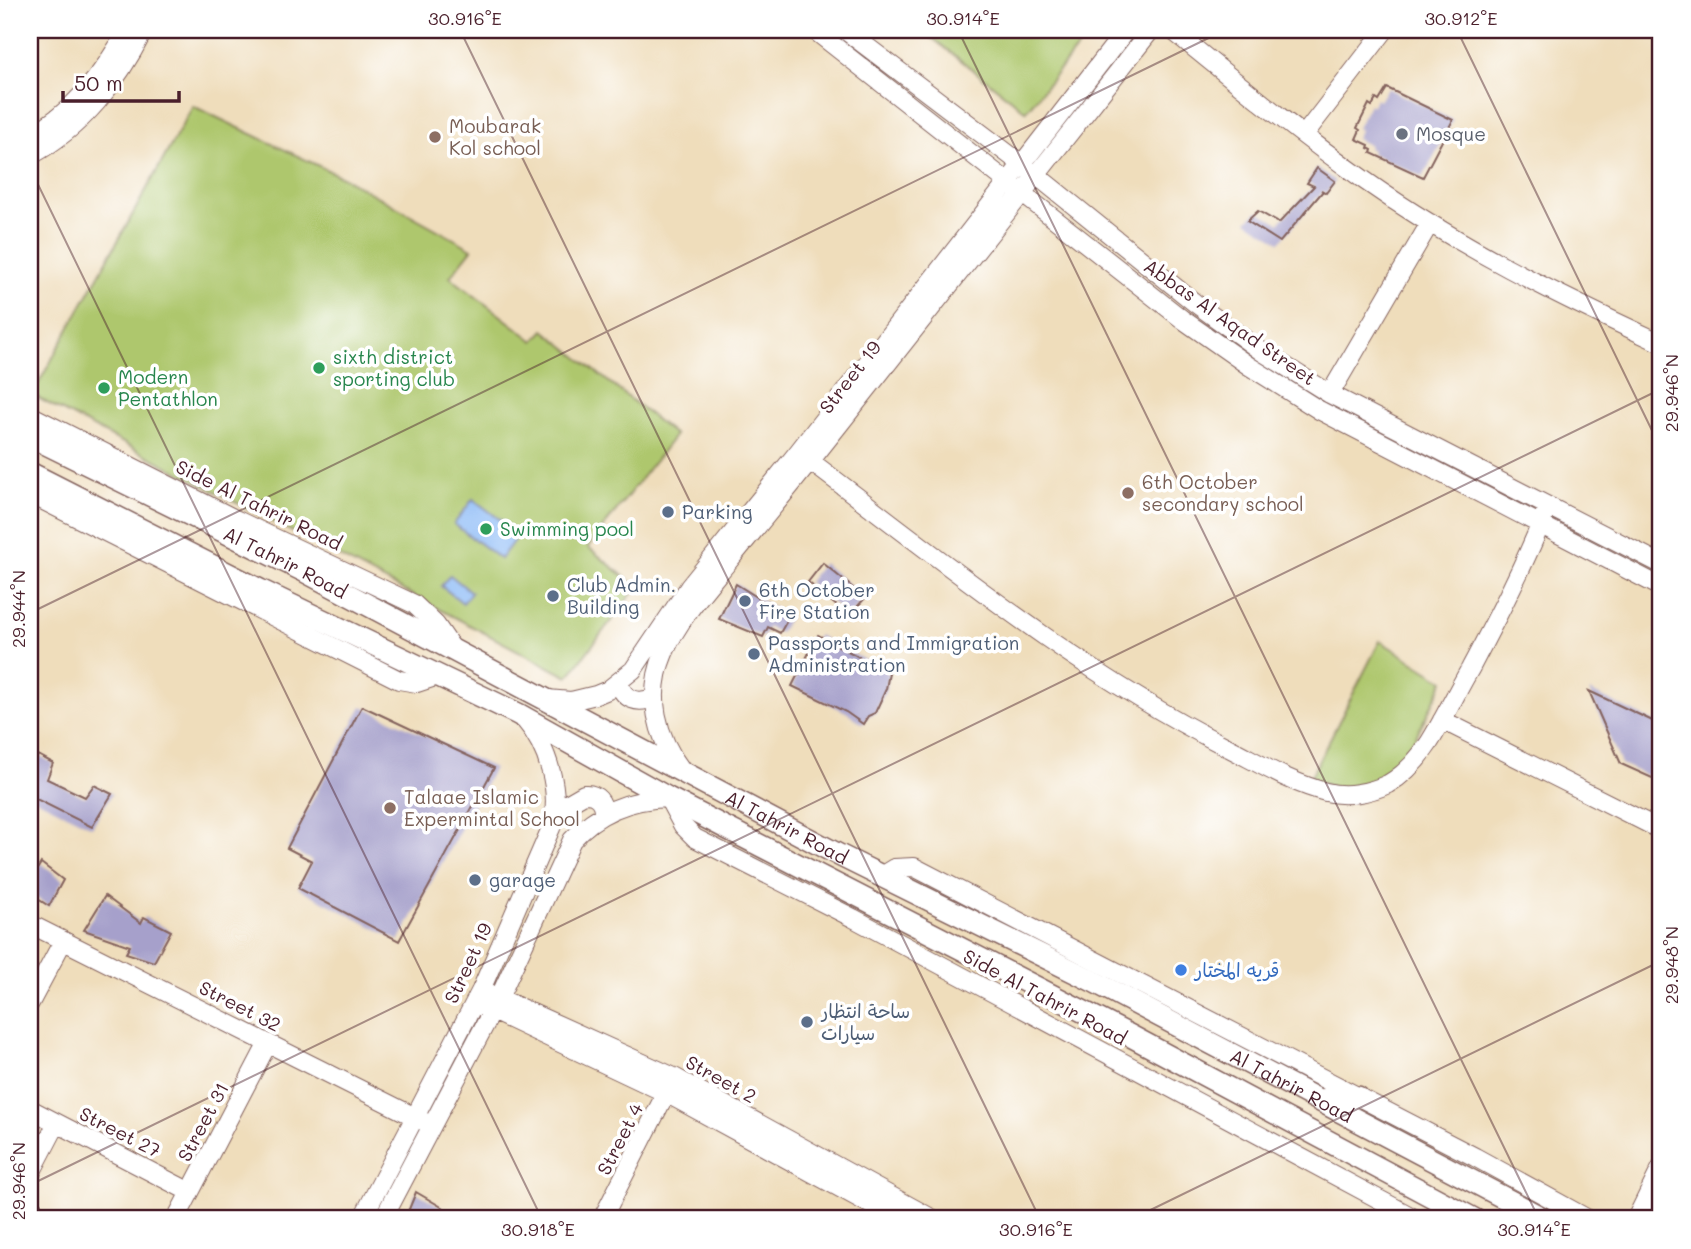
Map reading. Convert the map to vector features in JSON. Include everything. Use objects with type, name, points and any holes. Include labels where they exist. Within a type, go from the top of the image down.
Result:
[{"type":"street","points":[[30,136],[63,114],[85,93],[109,61],[127,30]]},
{"type":"street","points":[[30,156],[71,129],[94,107],[114,83],[144,30]]},
{"type":"street","name":"Abbas Al Aqad Street","points":[[814,30],[1182,319],[1249,366],[1319,410],[1661,587]]},
{"type":"street","name":"Abbas Al Aqad Street","points":[[845,30],[1029,170],[1195,303],[1261,351],[1330,394],[1656,562]]},
{"type":"street","name":"Street 19","points":[[683,772],[664,744],[658,727],[654,697],[657,672],[664,652],[695,591],[810,461],[1021,193],[1029,170],[1126,30]]},
{"type":"street","name":"Street 19","points":[[545,699],[583,699],[608,690],[633,670],[1007,181],[1029,170],[1151,30]]},
{"type":"street","points":[[1172,30],[1304,135],[1366,181],[1430,223],[1496,261],[1661,343]]},
{"type":"street","points":[[1304,135],[1385,30]]},
{"type":"street","points":[[1330,394],[1430,223]]},
{"type":"street","name":"Side Al Tahrir Road","points":[[30,415],[237,520],[414,604],[436,625],[454,651]]},
{"type":"street","name":"Al Tahrir Road","points":[[30,436],[329,584],[881,876],[1093,981],[1544,1219]]},
{"type":"street","points":[[810,461],[986,593],[1110,681],[1202,734],[1292,780],[1328,793],[1342,794],[1363,792],[1393,780],[1428,745],[1490,630],[1548,506]]},
{"type":"street","name":"Al Tahrir Road","points":[[30,474],[260,590],[522,717],[668,798],[1129,1035],[1474,1219]]},
{"type":"street","points":[[30,494],[399,680],[417,683],[438,676]]},
{"type":"street","points":[[260,590],[272,587],[279,578],[281,568],[276,558]]},
{"type":"street","points":[[1642,576],[1656,562]]},
{"type":"street","points":[[318,618],[317,596],[329,584]]},
{"type":"street","points":[[618,682],[623,693],[632,700],[643,701],[654,697]]},
{"type":"street","name":"Street 19","points":[[362,1219],[478,996],[554,817],[553,786],[546,756],[532,729],[522,717]]},
{"type":"street","points":[[1442,720],[1661,830]]},
{"type":"street","points":[[554,817],[565,805],[584,793],[597,797],[603,805],[603,814]]},
{"type":"street","points":[[383,1219],[496,1005],[572,840],[603,814],[635,801],[668,798]]},
{"type":"street","name":"Side Al Tahrir Road","points":[[668,798],[683,826],[695,838],[853,918],[1416,1219]]},
{"type":"street","points":[[881,876],[894,868],[914,867],[1588,1219]]},
{"type":"street","name":"Street 32","points":[[30,924],[432,1126]]},
{"type":"street","points":[[30,1003],[63,941]]},
{"type":"street","points":[[1079,1009],[1093,1000],[1096,991],[1093,981]]},
{"type":"street","name":"Street 2","points":[[478,996],[670,1085],[933,1219]]},
{"type":"street","points":[[1129,1035],[1132,1020],[1139,1013],[1149,1010]]},
{"type":"street","name":"Street 31","points":[[176,1219],[268,1043]]},
{"type":"street","name":"Street 2","points":[[670,1085],[897,1219]]},
{"type":"street","name":"Street 4","points":[[602,1219],[670,1085]]},
{"type":"street","points":[[1320,1100],[1358,1097]]},
{"type":"street","name":"Street 27","points":[[30,1109],[190,1192]]},
{"type":"street","points":[[30,1175],[57,1123]]},
{"type":"street","points":[[1636,1219],[1661,1168]]},
{"type":"street","points":[[1652,1219],[1661,1201]]},
{"type":"green space","points":[[922,30],[1092,30],[1026,111]]},
{"type":"green space","name":"sixth district sporting club","points":[[193,106],[342,177],[472,249],[450,277],[534,341],[544,330],[675,435],[588,547],[637,587],[568,677],[32,395]]},
{"type":"green space","points":[[1380,641],[1444,681],[1405,758],[1372,781],[1337,789],[1310,778]]},
{"type":"water","name":"Swimming pool","points":[[473,499],[519,534],[500,559],[454,524]]},
{"type":"water","points":[[450,575],[471,592],[463,603],[441,586]]},
{"type":"building","name":"Mosque","points":[[1387,88],[1453,120],[1423,177],[1371,153],[1369,145],[1356,139],[1360,130],[1357,128],[1369,104],[1372,106],[1376,99],[1379,101]]},
{"type":"building","points":[[1317,168],[1335,181],[1326,193],[1323,191],[1280,242],[1247,221],[1258,211],[1279,223],[1314,186],[1307,183]]},
{"type":"building","points":[[823,563],[865,598],[849,616],[808,582]]},
{"type":"building","name":"6th October Fire Station","points":[[736,584],[789,617],[780,633],[768,627],[763,637],[719,619]]},
{"type":"building","points":[[818,635],[889,673],[886,689],[875,713],[868,716],[863,724],[846,712],[792,686]]},
{"type":"building","points":[[1589,691],[1661,725],[1661,782],[1621,764]]},
{"type":"building","name":"Talaae Islamic Expermintal School","points":[[362,706],[494,768],[399,941],[298,888],[312,861],[287,848]]},
{"type":"building","points":[[38,755],[53,763],[47,779],[85,797],[94,785],[112,794],[92,827],[30,796],[30,770]]},
{"type":"building","points":[[41,863],[63,880],[49,906],[30,894],[30,881]]},
{"type":"building","points":[[105,896],[141,923],[144,917],[171,931],[154,962],[126,953],[130,946],[84,930]]},
{"type":"building","points":[[416,1192],[462,1219],[405,1219]]},
{"type":"place","name":"Mosque","points":[[1402,134]]},
{"type":"place","name":"Moubarak Kol school","points":[[435,137]]},
{"type":"place","name":"sixth district sporting club","points":[[319,368]]},
{"type":"place","name":"Modern Pentathlon","points":[[104,388]]},
{"type":"place","name":"6th October secondary school","points":[[1128,493]]},
{"type":"place","name":"Parking","points":[[668,512]]},
{"type":"place","name":"Swimming pool","points":[[486,529]]},
{"type":"place","name":"Club Admin. Building","points":[[553,596]]},
{"type":"place","name":"6th October Fire Station","points":[[745,601]]},
{"type":"place","name":"Passports and Immigration Administration","points":[[754,654]]},
{"type":"place","name":"Talaae Islamic Expermintal School","points":[[390,808]]},
{"type":"place","name":"garage","points":[[475,880]]},
{"type":"place","name":"قريه المختار","points":[[1181,970]]},
{"type":"place","name":"ساحة انتظار سيارات","points":[[807,1022]]}]
